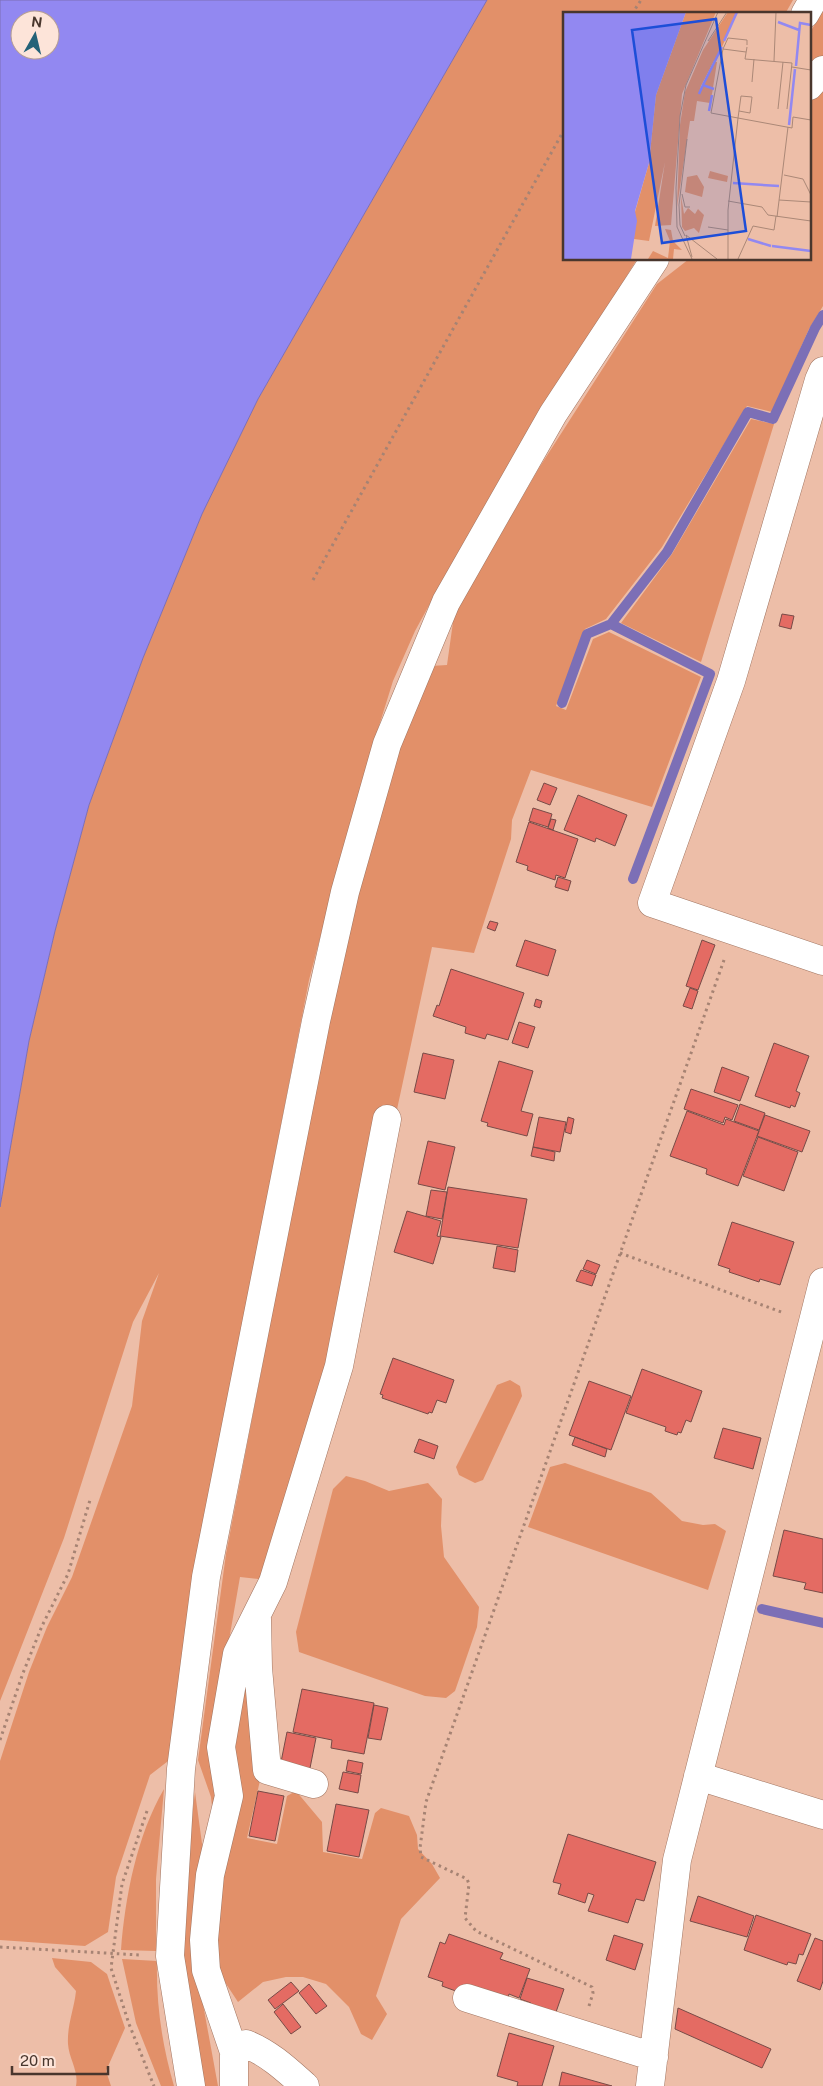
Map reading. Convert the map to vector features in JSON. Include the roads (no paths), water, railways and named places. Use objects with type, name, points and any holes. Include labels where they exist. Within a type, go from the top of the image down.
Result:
[{"type":"street","points":[[806,12],[813,0]]},
{"type":"street","points":[[810,85],[823,70]]},
{"type":"street","points":[[191,2086],[170,1956],[182,1769],[206,1577],[316,1021],[346,892],[387,744],[446,602],[553,414],[654,262]]},
{"type":"street","points":[[823,372],[819,380],[731,682],[652,903],[823,961]]},
{"type":"street","points":[[234,2086],[234,2052],[206,1970],[204,1940],[210,1875],[230,1796],[221,1747],[237,1654],[273,1582],[339,1366],[387,1119]]},
{"type":"street","points":[[650,2086],[677,1860],[823,1282]]},
{"type":"street","points":[[257,1613],[258,1668],[267,1770],[314,1784]]},
{"type":"street","points":[[698,1776],[823,1815]]},
{"type":"street","points":[[467,1998],[654,2057]]},
{"type":"street","points":[[234,2052],[246,2044],[257,2048],[275,2060],[305,2086]]},
{"type":"waterway","points":[[611,624],[667,552],[748,412],[773,419],[815,328],[823,315]]},
{"type":"waterway","points":[[562,703],[587,634],[611,624],[710,674],[633,879]]},
{"type":"waterway","points":[[762,1609],[823,1623]]}]
